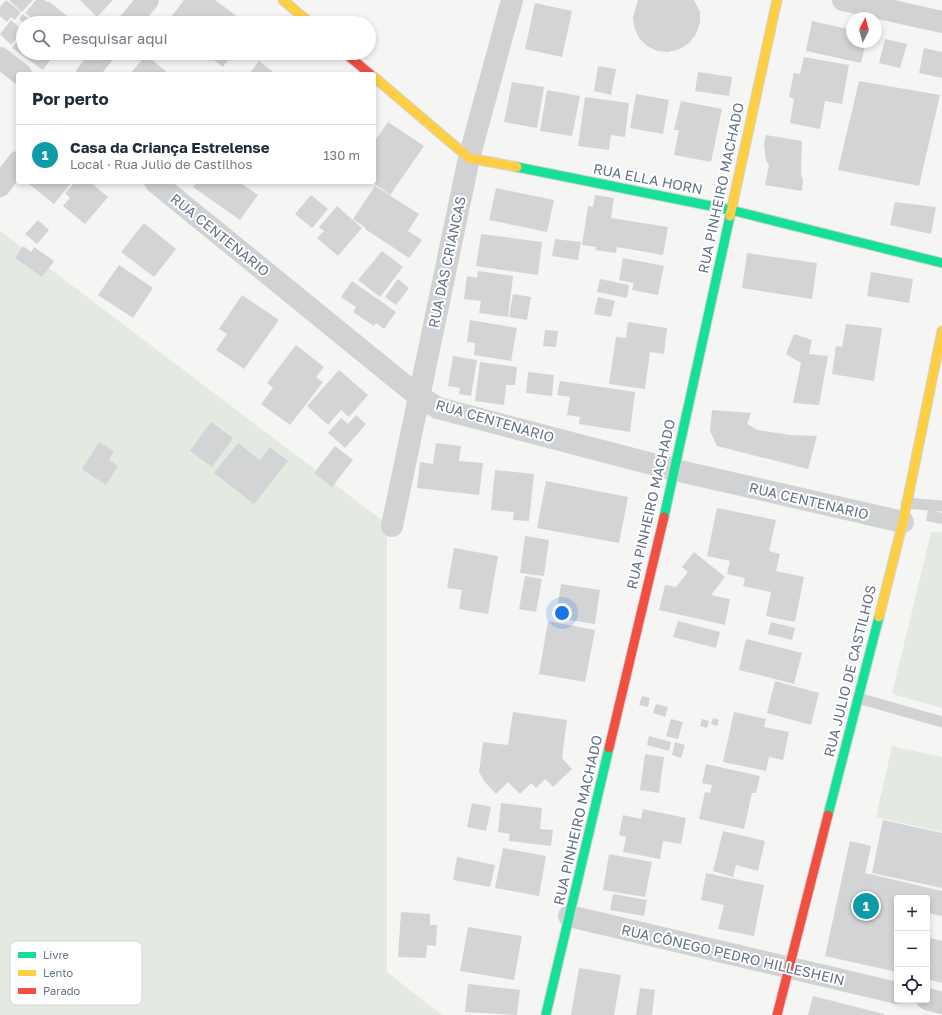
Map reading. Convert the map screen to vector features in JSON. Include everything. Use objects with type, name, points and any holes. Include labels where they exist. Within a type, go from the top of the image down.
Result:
[{"type":"street","points":[[135,16],[148,0]]},
{"type":"street","points":[[283,0],[302,16]]},
{"type":"street","name":"RUA DAS CRIANCAS","points":[[392,526],[469,158],[512,0]]},
{"type":"street","name":"RUA PINHEIRO MACHADO","points":[[546,1014],[674,470],[777,0]]},
{"type":"street","points":[[843,0],[942,22]]},
{"type":"street","points":[[0,58],[18,72]]},
{"type":"street","points":[[89,72],[98,60]]},
{"type":"street","points":[[353,60],[368,72]]},
{"type":"street","name":"RUA ELLA HORN","points":[[376,80],[469,158],[731,210],[942,263]]},
{"type":"street","points":[[0,186],[16,165]]},
{"type":"street","name":"RUA CENTENARIO","points":[[157,184],[418,396],[438,408],[674,470],[904,513]]},
{"type":"street","name":"RUA JULIO DE CASTILHOS","points":[[778,1015],[904,513],[942,331]]},
{"type":"street","name":"RUA CÔNEGO PEDRO HILLESHEIN","points":[[569,916],[789,969],[894,992]]},
{"type":"street","points":[[930,1000],[942,1003]]},
{"type":"lane","points":[[904,513],[942,506]]},
{"type":"lane","points":[[858,698],[942,722]]},
{"type":"shaded area","points":[[0,231],[387,524],[387,972],[442,1015],[0,1015]]},
{"type":"shaded area","points":[[931,532],[942,532],[942,708],[892,694]]},
{"type":"shaded area","points":[[892,746],[942,757],[942,832],[876,817]]},
{"type":"building","points":[[6,0],[21,12],[18,16],[16,16],[15,20],[11,17],[7,22],[0,16],[0,7]]},
{"type":"building","points":[[9,0],[33,0],[22,12]]},
{"type":"building","points":[[36,0],[44,0],[47,2],[48,1],[67,16],[29,16],[25,13]]},
{"type":"building","points":[[80,0],[113,0],[98,16],[96,16]]},
{"type":"building","points":[[184,0],[215,0],[237,16],[172,16]]},
{"type":"building","points":[[638,0],[694,0],[700,12],[700,23],[696,34],[689,43],[680,49],[668,52],[657,51],[647,46],[639,38],[634,27],[633,17]]},
{"type":"building","points":[[535,3],[572,11],[562,57],[525,49]]},
{"type":"building","points":[[11,20],[16,25],[16,39],[11,45],[0,34]]},
{"type":"building","points":[[812,21],[846,29],[846,48],[865,48],[861,63],[806,51]]},
{"type":"building","points":[[885,39],[907,44],[900,68],[879,63]]},
{"type":"building","points":[[16,42],[16,51],[12,48]]},
{"type":"building","points":[[924,48],[942,52],[942,78],[919,73]]},
{"type":"building","points":[[804,57],[849,65],[842,104],[825,101],[820,129],[790,123],[794,99],[789,97],[794,73],[800,74]]},
{"type":"building","points":[[29,60],[50,60],[43,70]]},
{"type":"building","points":[[142,60],[152,60],[167,72],[132,72]]},
{"type":"building","points":[[214,60],[228,60],[223,67]]},
{"type":"building","points":[[259,61],[273,72],[251,72]]},
{"type":"building","points":[[598,66],[616,69],[611,95],[594,91]]},
{"type":"building","points":[[698,72],[732,77],[729,96],[695,91]]},
{"type":"building","points":[[859,81],[940,95],[919,186],[838,170]]},
{"type":"building","points":[[512,82],[544,87],[537,128],[504,122]]},
{"type":"building","points":[[547,90],[580,96],[572,136],[540,131]]},
{"type":"building","points":[[636,94],[669,100],[663,134],[630,128]]},
{"type":"building","points":[[585,97],[629,103],[625,137],[611,135],[609,150],[578,146]]},
{"type":"building","points":[[681,101],[722,109],[711,162],[674,155],[679,130],[674,130]]},
{"type":"building","points":[[388,122],[424,146],[390,195],[375,184],[376,184],[376,139]]},
{"type":"building","points":[[766,135],[802,141],[802,191],[765,185],[769,165],[766,161],[764,144]]},
{"type":"building","points":[[29,184],[70,184],[54,204]]},
{"type":"building","points":[[73,184],[92,184],[108,197],[85,224],[63,206],[70,198],[65,193]]},
{"type":"building","points":[[195,184],[242,184],[258,195],[240,220],[193,187]]},
{"type":"building","points":[[375,186],[419,214],[408,231],[422,240],[409,258],[365,229],[366,228],[353,219]]},
{"type":"building","points":[[496,188],[554,200],[547,232],[489,220]]},
{"type":"building","points":[[311,195],[328,209],[312,228],[295,214]]},
{"type":"building","points":[[595,195],[614,198],[611,218],[668,227],[663,255],[617,247],[616,253],[595,250],[596,247],[582,245],[588,206],[593,207]]},
{"type":"building","points":[[895,202],[936,207],[931,234],[890,225]]},
{"type":"building","points":[[337,206],[362,228],[338,256],[317,238],[324,231],[319,227]]},
{"type":"building","points":[[38,220],[49,230],[37,244],[25,234]]},
{"type":"building","points":[[144,223],[176,249],[154,277],[121,252]]},
{"type":"building","points":[[481,234],[542,242],[538,275],[476,266]]},
{"type":"building","points":[[555,239],[581,242],[578,260],[552,256]]},
{"type":"building","points":[[23,246],[31,252],[34,247],[54,261],[42,277],[15,258]]},
{"type":"building","points":[[382,251],[403,267],[380,297],[358,280]]},
{"type":"building","points":[[747,253],[817,263],[812,299],[742,288]]},
{"type":"building","points":[[623,258],[664,266],[658,295],[632,290],[634,283],[619,280]]},
{"type":"building","points":[[119,265],[153,288],[133,318],[98,295]]},
{"type":"building","points":[[478,271],[513,276],[508,317],[479,313],[481,301],[464,299],[467,276],[477,278]]},
{"type":"building","points":[[871,272],[913,279],[909,303],[867,296]]},
{"type":"building","points":[[398,279],[409,288],[396,305],[385,297]]},
{"type":"building","points":[[600,279],[629,285],[627,298],[597,292]]},
{"type":"building","points":[[352,281],[396,312],[384,329],[376,323],[374,326],[353,312],[356,307],[341,297]]},
{"type":"building","points":[[513,294],[531,297],[527,320],[509,317]]},
{"type":"building","points":[[242,295],[279,320],[244,369],[216,350],[227,334],[219,329]]},
{"type":"building","points":[[598,297],[615,301],[611,317],[594,314]]},
{"type":"building","points":[[470,320],[517,328],[511,361],[474,355],[475,343],[467,342]]},
{"type":"building","points":[[628,322],[667,328],[664,354],[650,352],[645,389],[609,384],[616,337],[626,338]]},
{"type":"building","points":[[846,324],[882,328],[874,381],[832,374],[836,346],[842,347]]},
{"type":"building","points":[[545,330],[558,331],[556,347],[543,346]]},
{"type":"building","points":[[794,334],[812,340],[809,354],[828,356],[819,405],[793,403],[801,363],[786,354]]},
{"type":"building","points":[[296,345],[324,367],[316,377],[323,382],[290,425],[261,404],[273,388],[267,383]]},
{"type":"building","points":[[453,356],[477,360],[471,396],[459,394],[460,388],[448,386]]},
{"type":"building","points":[[480,362],[517,367],[515,385],[506,385],[504,405],[475,401]]},
{"type":"building","points":[[339,370],[368,395],[349,417],[341,410],[328,425],[307,406]]},
{"type":"building","points":[[528,372],[554,375],[552,396],[526,393]]},
{"type":"building","points":[[560,381],[635,392],[630,432],[579,424],[580,417],[567,415],[570,397],[557,395]]},
{"type":"building","points":[[712,410],[751,413],[747,424],[758,430],[790,435],[817,436],[808,469],[717,446],[710,431]]},
{"type":"building","points":[[356,415],[366,424],[345,448],[328,433],[341,418],[348,424]]},
{"type":"building","points":[[211,422],[233,438],[212,467],[190,451]]},
{"type":"building","points":[[99,442],[114,451],[109,460],[118,466],[106,485],[82,469]]},
{"type":"building","points":[[238,443],[260,460],[270,447],[288,461],[254,504],[214,473]]},
{"type":"building","points":[[436,443],[461,446],[459,461],[483,463],[479,495],[417,488],[420,462],[433,464]]},
{"type":"building","points":[[335,446],[353,460],[332,487],[314,473]]},
{"type":"building","points":[[495,470],[534,474],[529,521],[513,520],[514,512],[491,510]]},
{"type":"building","points":[[546,481],[628,497],[619,543],[537,528]]},
{"type":"building","points":[[717,508],[776,520],[769,551],[780,554],[776,571],[804,577],[795,622],[766,616],[771,592],[743,586],[745,578],[727,574],[730,561],[707,556]]},
{"type":"building","points":[[928,509],[942,513],[942,524],[926,521]]},
{"type":"building","points":[[525,536],[549,540],[544,576],[520,573]]},
{"type":"building","points":[[454,548],[498,556],[488,614],[459,609],[462,590],[447,588]]},
{"type":"building","points":[[694,552],[725,577],[711,595],[730,599],[725,625],[659,610],[665,585],[676,587],[688,572],[682,567]]},
{"type":"building","points":[[525,576],[542,579],[536,612],[519,609]]},
{"type":"building","points":[[561,584],[600,590],[595,624],[556,618]]},
{"type":"building","points":[[548,621],[595,630],[585,682],[539,674]]},
{"type":"building","points":[[678,621],[720,632],[716,648],[673,637]]},
{"type":"building","points":[[771,622],[795,628],[792,640],[768,634]]},
{"type":"building","points":[[746,639],[802,653],[794,684],[739,670]]},
{"type":"building","points":[[775,681],[819,693],[811,725],[767,713]]},
{"type":"building","points":[[642,696],[650,698],[648,707],[639,705]]},
{"type":"building","points":[[656,704],[668,707],[665,717],[653,713]]},
{"type":"building","points":[[513,712],[567,720],[562,758],[572,769],[553,787],[545,779],[536,788],[531,783],[520,794],[508,782],[496,794],[484,781],[479,772],[483,742],[508,745]]},
{"type":"building","points":[[734,712],[766,719],[764,727],[789,732],[783,760],[769,757],[766,771],[723,762]]},
{"type":"building","points":[[713,718],[719,720],[717,726],[711,724]]},
{"type":"building","points":[[671,719],[683,722],[678,739],[666,736]]},
{"type":"building","points":[[702,719],[709,721],[707,728],[700,726]]},
{"type":"building","points":[[649,736],[671,742],[669,751],[647,745]]},
{"type":"building","points":[[675,742],[685,745],[681,758],[672,755]]},
{"type":"building","points":[[645,754],[664,757],[659,793],[640,790]]},
{"type":"building","points":[[706,764],[760,776],[756,793],[752,793],[744,829],[699,819],[705,792],[710,793],[712,785],[702,783]]},
{"type":"building","points":[[472,803],[491,807],[486,831],[467,827]]},
{"type":"building","points":[[501,803],[542,808],[540,829],[553,830],[551,846],[509,841],[510,834],[498,832]]},
{"type":"building","points":[[643,809],[686,818],[681,844],[663,841],[660,859],[623,852],[626,837],[619,835],[623,815],[641,819]]},
{"type":"building","points":[[883,820],[942,833],[942,888],[872,873]]},
{"type":"building","points":[[723,831],[765,841],[758,871],[736,865],[733,877],[713,871]]},
{"type":"building","points":[[850,841],[871,846],[865,873],[942,891],[942,916],[930,914],[930,895],[894,895],[894,971],[825,956]]},
{"type":"building","points":[[503,848],[546,856],[539,896],[495,888]]},
{"type":"building","points":[[609,854],[652,862],[645,897],[603,890]]},
{"type":"building","points":[[457,857],[495,865],[490,887],[453,880]]},
{"type":"building","points":[[706,873],[764,885],[754,936],[718,929],[724,905],[701,900]]},
{"type":"building","points":[[613,894],[647,900],[644,916],[610,910]]},
{"type":"building","points":[[401,912],[430,914],[430,925],[437,925],[436,946],[427,945],[426,958],[398,957]]},
{"type":"building","points":[[468,927],[522,936],[514,980],[460,971]]},
{"type":"building","points":[[930,938],[942,941],[942,983],[930,980]]},
{"type":"building","points":[[579,968],[621,975],[614,1015],[571,1015]]},
{"type":"building","points":[[468,984],[520,990],[517,1015],[465,1012]]},
{"type":"building","points":[[640,988],[655,990],[652,1015],[636,1015]]},
{"type":"building","points":[[813,996],[884,1014],[884,1015],[808,1015]]},
{"type":"traffic: fast","points":[[517,167],[731,210],[942,263]]},
{"type":"traffic: fast","points":[[664,517],[730,216]]},
{"type":"traffic: fast","points":[[828,815],[879,617]]},
{"type":"traffic: fast","points":[[546,1014],[609,748]]},
{"type":"traffic: slow","points":[[283,0],[302,16]]},
{"type":"traffic: slow","points":[[730,216],[777,0]]},
{"type":"traffic: slow","points":[[376,79],[469,158],[517,167]]},
{"type":"traffic: slow","points":[[879,617],[903,522],[942,331]]},
{"type":"traffic: jam","points":[[353,60],[368,72]]},
{"type":"traffic: jam","points":[[609,748],[664,517]]},
{"type":"traffic: jam","points":[[777,1015],[828,815]]},
{"type":"place","name":"Casa da Criança Estrelense","points":[[866,906]]}]
